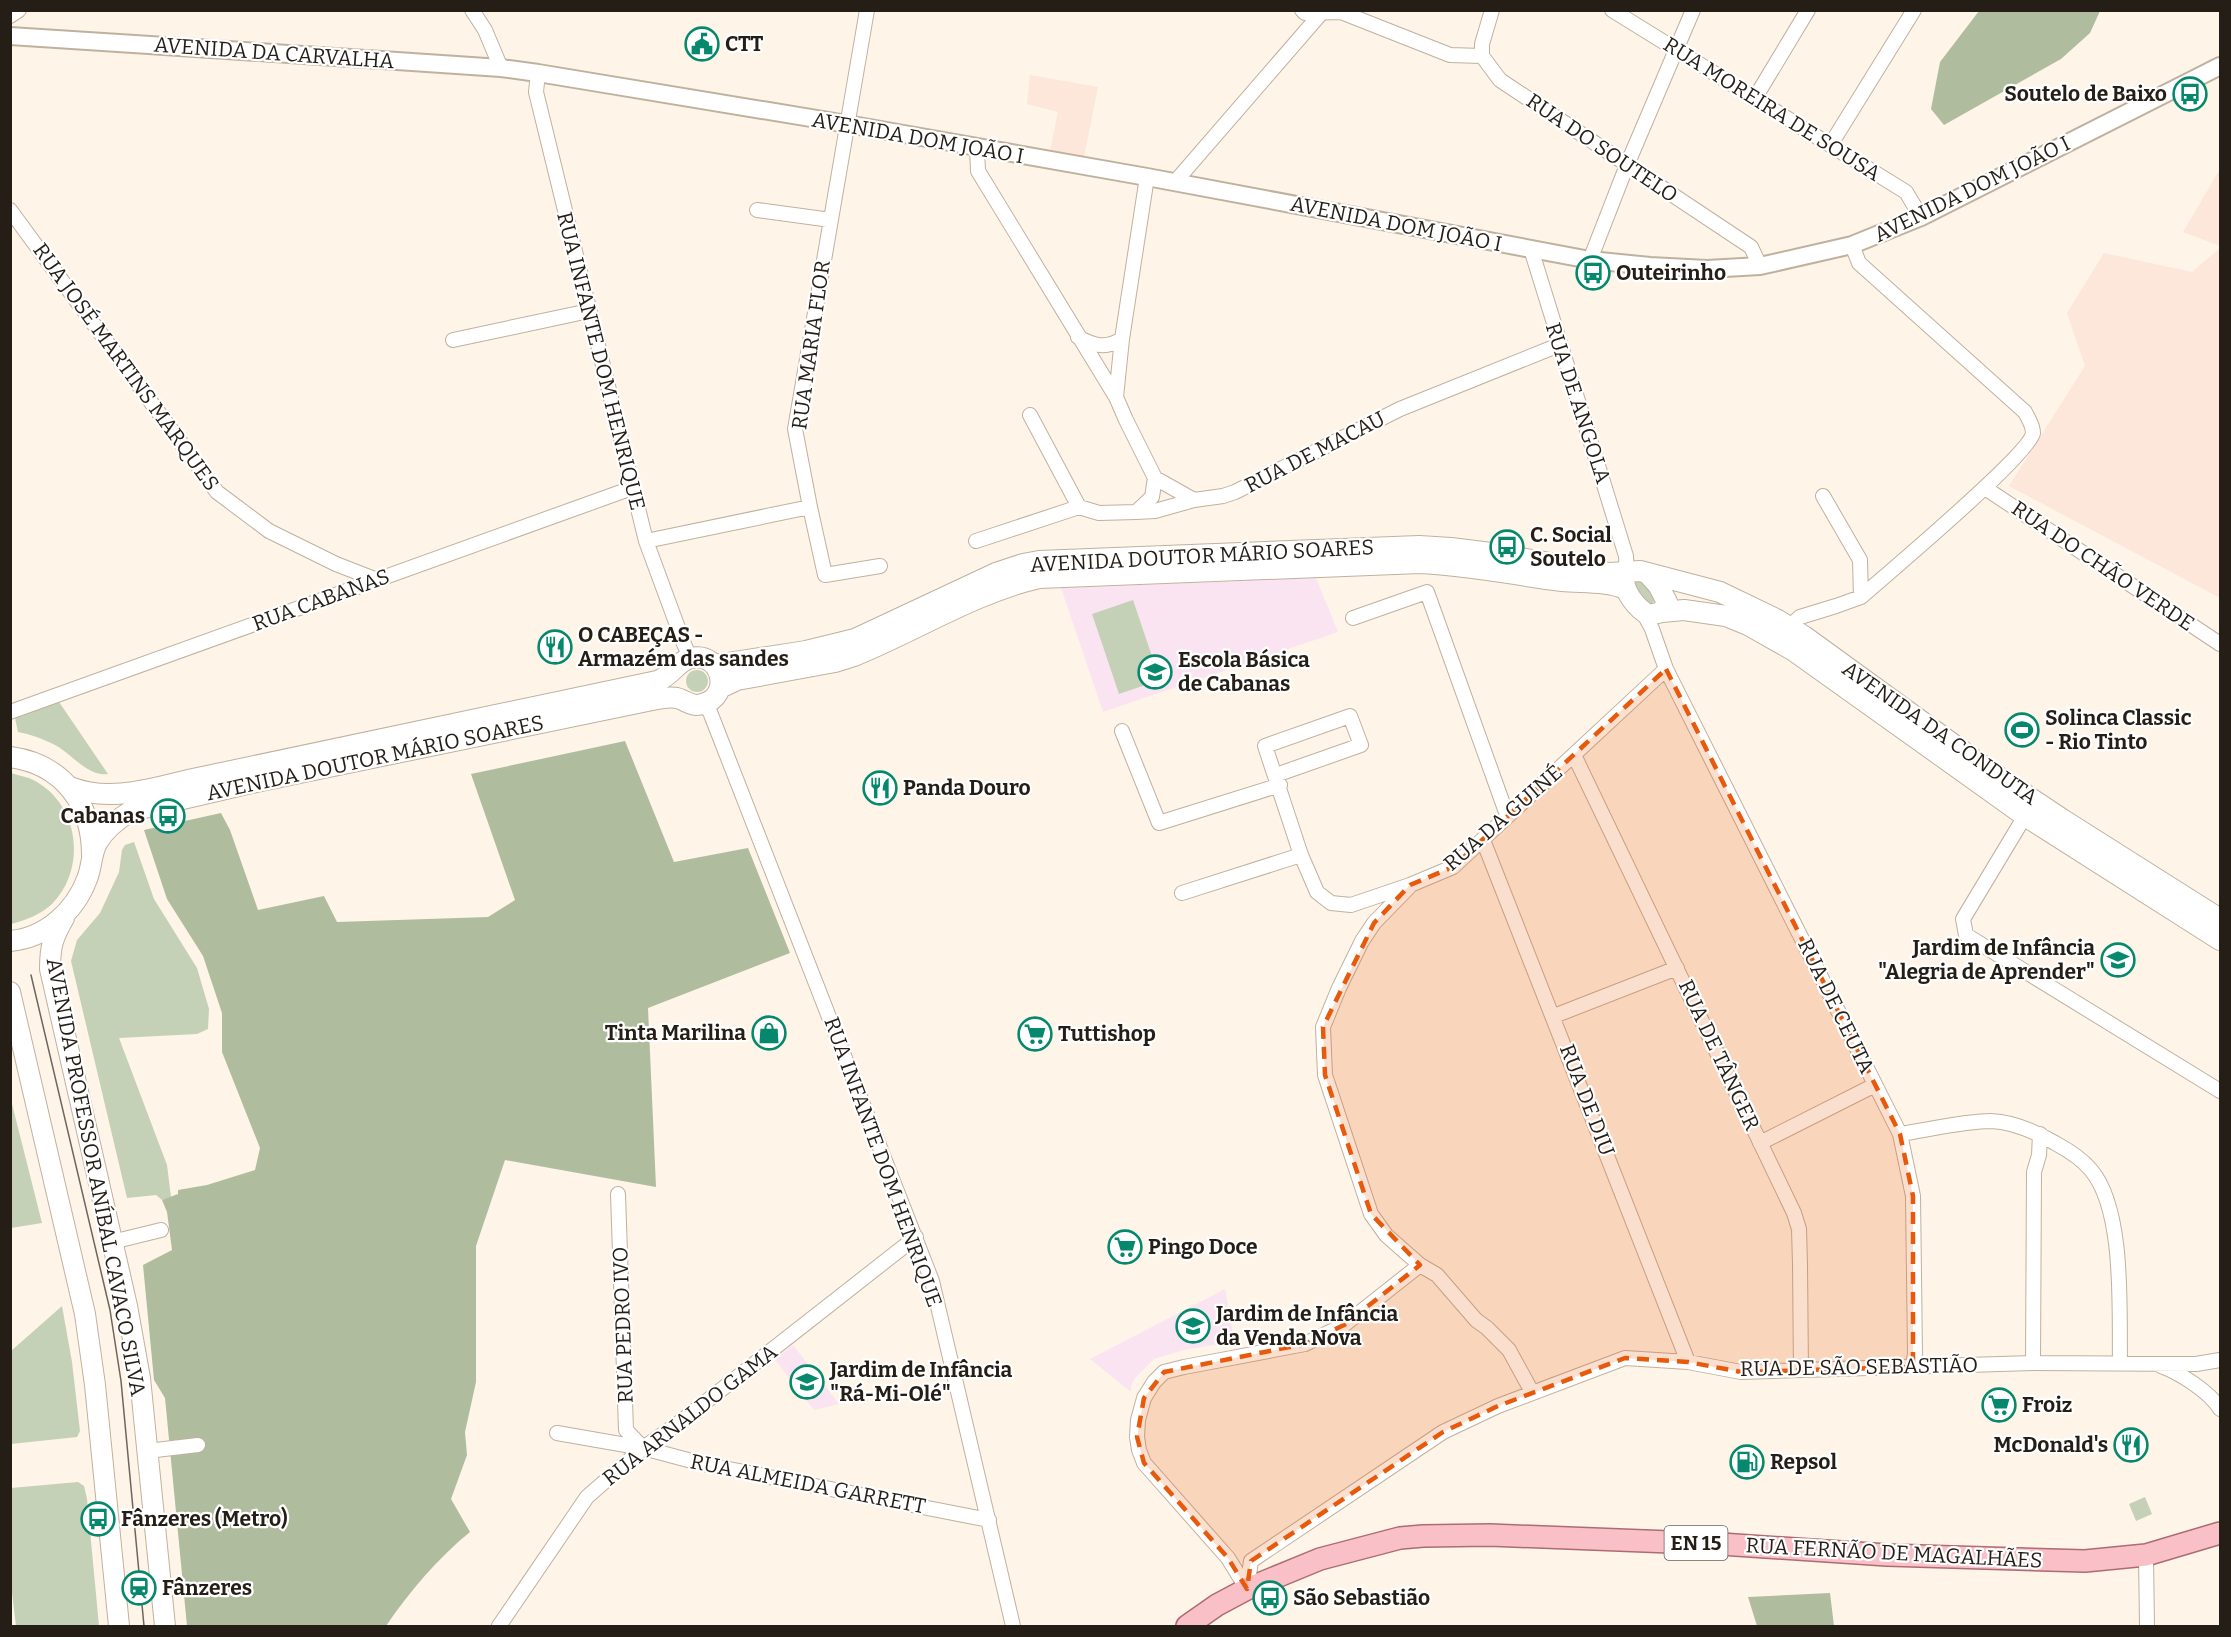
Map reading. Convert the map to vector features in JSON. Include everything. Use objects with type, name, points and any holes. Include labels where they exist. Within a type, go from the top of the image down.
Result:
[{"type":"main road","name":"AVENIDA DOUTOR MÁRIO SOARES","points":[[70,788],[86,793],[117,795],[657,681],[664,679],[685,658],[702,657],[715,665],[806,651],[855,639],[996,573],[1039,561],[1419,546],[1491,553],[1630,572]]},
{"type":"main road","name":"AVENIDA DOUTOR MÁRIO SOARES","points":[[10,940],[36,934],[54,924],[68,911],[80,895],[97,843],[117,820],[131,811],[650,700],[681,699],[695,705],[711,701],[737,680],[835,662],[855,656],[992,592],[1039,578],[1420,562],[1449,564],[1563,581],[1605,584],[1630,572]]},
{"type":"main road","name":"RUA DE ANGOLA","points":[[1630,572],[1664,595],[1667,603],[1653,617],[1630,572]]},
{"type":"main road","name":"AVENIDA DA CONDUTA","points":[[1630,572],[1720,592],[1789,627],[2062,819],[2220,919]]},
{"type":"main road","name":"AVENIDA DA CONDUTA","points":[[1653,617],[1684,610],[1726,616],[1794,651],[2025,816],[2220,940]]},
{"type":"main road","points":[[681,699],[673,686],[685,658]]},
{"type":"main road","points":[[711,701],[720,672],[715,665]]},
{"type":"main road","name":"AVENIDA DOUTOR MÁRIO SOARES","points":[[10,757],[40,765],[70,788],[81,803],[88,820],[92,839],[92,858]]},
{"type":"main road","name":"AVENIDA PROFESSOR ANÍBAL CAVACO SILVA","points":[[68,911],[53,937],[50,969],[127,1306],[140,1378],[165,1626]]},
{"type":"main road","name":"AVENIDA PROFESSOR ANÍBAL CAVACO SILVA","points":[[10,992],[85,1314],[95,1385],[118,1626]]},
{"type":"main road","name":"RUA FERNÃO DE MAGALHÃES","points":[[1187,1626],[1217,1605],[1247,1589],[1320,1559],[1400,1539],[1446,1535],[1721,1544],[1887,1554],[2073,1561],[2146,1555],[2220,1533]]},
{"type":"street","points":[[10,16],[19,10]]},
{"type":"street","points":[[472,10],[485,30],[501,68]]},
{"type":"street","name":"RUA MARIA FLOR","points":[[867,10],[795,429],[825,575],[880,566]]},
{"type":"street","points":[[1302,10],[1305,13],[1341,12],[1450,55],[1482,56],[1482,44],[1492,10]]},
{"type":"street","name":"RUA MOREIRA DE SOUSA","points":[[1612,10],[1906,192],[1921,217]]},
{"type":"street","points":[[1590,260],[1627,165],[1693,10]]},
{"type":"street","points":[[1755,98],[1808,10]]},
{"type":"street","points":[[1831,144],[1914,10]]},
{"type":"street","points":[[1175,182],[1324,11]]},
{"type":"street","name":"AVENIDA DA CARVALHA","points":[[10,36],[501,68],[538,73]]},
{"type":"street","name":"RUA DO SOUTELO","points":[[1482,56],[1500,80],[1751,247],[1760,266]]},
{"type":"street","name":"AVENIDA DOM JOÃO I","points":[[538,73],[1147,177],[1590,260],[1707,269],[1760,266],[1852,245],[1921,217],[2220,66]]},
{"type":"street","name":"RUA INFANTE DOM HENRIQUE","points":[[538,73],[536,92],[632,488],[646,541],[685,658]]},
{"type":"street","points":[[977,148],[978,171],[1116,397],[1155,478],[1194,500]]},
{"type":"street","points":[[1116,397],[1122,339],[1147,177]]},
{"type":"street","name":"RUA JOSÉ MARTINS MARQUES","points":[[10,210],[217,492],[269,531],[336,564],[377,580]]},
{"type":"street","points":[[757,210],[831,220]]},
{"type":"street","points":[[1789,627],[1800,616],[1861,597],[1985,488],[2028,443],[2033,433],[2031,422],[2025,412],[1859,263],[1852,245]]},
{"type":"street","name":"RUA DE ANGOLA","points":[[1531,249],[1630,572]]},
{"type":"street","points":[[453,340],[589,311]]},
{"type":"street","points":[[1078,337],[1098,346],[1110,346],[1122,339]]},
{"type":"street","name":"RUA DE MACAU","points":[[1078,507],[1099,513],[1155,511],[1235,492],[1400,409],[1559,345]]},
{"type":"street","points":[[976,541],[1078,507],[1030,415]]},
{"type":"street","points":[[1136,512],[1152,497],[1155,478]]},
{"type":"street","name":"RUA CABANAS","points":[[10,712],[632,488]]},
{"type":"street","name":"RUA DO CHÃO VERDE","points":[[1985,488],[2220,645]]},
{"type":"street","points":[[1823,496],[1860,560],[1861,597]]},
{"type":"street","points":[[646,541],[810,507]]},
{"type":"street","points":[[1353,618],[1427,592],[1507,815]]},
{"type":"street","name":"RUA DE ANGOLA","points":[[1653,617],[1666,669]]},
{"type":"street","name":"RUA DA GUINÉ","points":[[1278,780],[1361,745],[1350,716],[1266,746],[1301,855],[1317,892],[1331,903],[1351,905],[1410,885],[1453,867],[1666,669]]},
{"type":"street","name":"RUA DE CEUTA","points":[[1666,669],[1900,1134],[1913,1196],[1913,1367]]},
{"type":"street","name":"RUA INFANTE DOM HENRIQUE","points":[[711,701],[932,1281],[1013,1626]]},
{"type":"street","points":[[1122,731],[1159,823],[1278,780]]},
{"type":"street","name":"RUA DE TÂNGER","points":[[1574,755],[1794,1213],[1799,1229],[1801,1370]]},
{"type":"street","points":[[2025,816],[1963,919],[1966,935],[2220,1091]]},
{"type":"street","name":"RUA DE DIU","points":[[1483,840],[1688,1362]]},
{"type":"street","points":[[1182,893],[1301,855]]},
{"type":"street","points":[[1410,885],[1374,923],[1362,941],[1339,988],[1323,1027],[1325,1075],[1371,1214],[1386,1234],[1420,1265],[1437,1275],[1476,1320],[1509,1350],[1532,1392]]},
{"type":"street","points":[[1554,1016],[1677,968]]},
{"type":"street","points":[[1760,1143],[1875,1085]]},
{"type":"street","points":[[1900,1134],[1991,1121],[2020,1126],[2040,1134],[2092,1170],[2104,1192],[2118,1255],[2120,1362]]},
{"type":"street","points":[[2033,1363],[2034,1172],[2039,1155],[2040,1134]]},
{"type":"street","name":"RUA PEDRO IVO","points":[[618,1194],[626,1430],[643,1448]]},
{"type":"street","points":[[112,1242],[161,1230]]},
{"type":"street","name":"RUA ARNALDO GAMA","points":[[499,1626],[587,1497],[643,1448],[680,1422],[916,1237]]},
{"type":"street","points":[[1247,1589],[1228,1558],[1144,1463],[1137,1437],[1138,1420],[1144,1398],[1154,1382],[1164,1372],[1305,1344],[1344,1324],[1420,1265]]},
{"type":"street","name":"RUA DE SÃO SEBASTIÃO","points":[[1247,1589],[1251,1561],[1443,1432],[1532,1392],[1625,1358],[1688,1362],[1742,1372],[2033,1363],[2196,1364],[2220,1359]]},
{"type":"street","name":"RUA DE SÃO SEBASTIÃO","points":[[2154,1363],[2174,1371],[2215,1394],[2220,1409]]},
{"type":"street","name":"RUA ALMEIDA GARRETT","points":[[557,1433],[643,1448],[703,1464],[989,1520]]},
{"type":"street","points":[[147,1450],[198,1446]]},
{"type":"street","points":[[2146,1555],[2147,1626]]},
{"type":"highlighted area","points":[[1666,669],[1900,1134],[1913,1196],[1913,1367],[1741,1372],[1688,1362],[1625,1358],[1498,1406],[1443,1432],[1251,1561],[1247,1589],[1228,1558],[1144,1463],[1137,1437],[1144,1398],[1164,1372],[1305,1344],[1344,1325],[1420,1265],[1371,1214],[1325,1075],[1323,1027],[1374,923],[1410,885],[1453,867]]},
{"type":"shaded area","points":[[1030,75],[1098,87],[1084,157],[1050,151],[1058,112],[1027,104]]},
{"type":"shaded area","points":[[2220,169],[2220,246],[2183,232]]},
{"type":"shaded area","points":[[2220,248],[2220,598],[2009,486],[2085,366],[2067,313],[2104,253],[2192,272]]},
{"type":"shaded area","name":"Escola Básica de Cabanas","points":[[1316,578],[1338,632],[1103,712],[1061,588]]},
{"type":"shaded area","name":"Jardim de Infância da Venda Nova","points":[[1225,1289],[1235,1345],[1230,1342],[1184,1350],[1154,1359],[1135,1378],[1131,1392],[1090,1359]]},
{"type":"shaded area","name":"Jardim de Infância \"Rá-Mi-Olé\"","points":[[793,1345],[839,1404],[814,1410],[775,1360]]},
{"type":"green space","points":[[1979,11],[2100,11],[2090,33],[2061,59],[1944,125],[1931,109],[1940,62]]},
{"type":"green space","points":[[1638,578],[1648,587],[1655,600],[1651,605],[1632,586]]},
{"type":"green space","points":[[1133,600],[1160,680],[1119,694],[1092,614]]},
{"type":"green space","points":[[693,670],[701,670],[708,677],[708,685],[701,692],[693,692],[686,685],[686,677]]},
{"type":"green space","points":[[57,699],[108,774],[87,769],[55,745],[18,732],[15,718]]},
{"type":"green space","points":[[625,741],[674,862],[748,848],[790,953],[648,1008],[656,1187],[505,1160],[476,1246],[476,1382],[465,1432],[467,1455],[451,1499],[470,1532],[425,1576],[386,1626],[187,1626],[165,1398],[154,1380],[143,1265],[172,1250],[167,1212],[162,1200],[178,1194],[178,1190],[207,1185],[255,1170],[260,1148],[222,1052],[222,1013],[203,956],[167,899],[144,830],[221,813],[230,830],[258,910],[324,896],[337,922],[488,917],[515,900],[471,774]]},
{"type":"green space","points":[[11,773],[29,778],[46,788],[58,801],[68,817],[73,835],[74,853],[71,871],[64,889],[52,904],[33,917],[11,924]]},
{"type":"green space","points":[[134,842],[154,899],[197,968],[209,1009],[208,1029],[197,1034],[119,1038],[167,1165],[171,1197],[162,1200],[156,1195],[127,1198],[71,961],[77,940],[100,913],[119,872],[122,850],[125,845]]},
{"type":"green space","points":[[10,1096],[42,1223],[11,1228],[10,1228]]},
{"type":"green space","points":[[62,1306],[72,1362],[80,1431],[77,1437],[11,1444],[11,1351]]},
{"type":"green space","points":[[78,1482],[84,1486],[87,1499],[99,1626],[16,1626],[10,1576],[11,1488]]},
{"type":"green space","points":[[2145,1497],[2152,1514],[2136,1521],[2129,1504]]},
{"type":"green space","points":[[1830,1593],[1834,1626],[1757,1626],[1748,1597]]},
{"type":"tram line","points":[[31,975],[110,1310],[121,1381],[144,1626]]},
{"type":"place","name":"CTT","points":[[702,44]]},
{"type":"place","name":"Soutelo de Baixo","points":[[2190,94]]},
{"type":"place","name":"Outeirinho","points":[[1593,273]]},
{"type":"place","name":"C. Social Soutelo","points":[[1507,547]]},
{"type":"place","name":"O CABEÇAS - Armazém das sandes","points":[[555,647]]},
{"type":"place","name":"Escola Básica de Cabanas","points":[[1155,672]]},
{"type":"place","name":"Solinca Classic - Rio Tinto","points":[[2022,730]]},
{"type":"place","name":"Panda Douro","points":[[880,788]]},
{"type":"place","name":"Cabanas","points":[[168,816]]},
{"type":"place","name":"Jardim de Infância \"Alegria de Aprender\"","points":[[2118,960]]},
{"type":"place","name":"Tinta Marilina","points":[[769,1033]]},
{"type":"place","name":"Tuttishop","points":[[1035,1034]]},
{"type":"place","name":"Pingo Doce","points":[[1125,1247]]},
{"type":"place","name":"Jardim de Infância da Venda Nova","points":[[1193,1326]]},
{"type":"place","name":"Jardim de Infância \"Rá-Mi-Olé\"","points":[[807,1382]]},
{"type":"place","name":"Froiz","points":[[1999,1405]]},
{"type":"place","name":"McDonald's","points":[[2131,1445]]},
{"type":"place","name":"Repsol","points":[[1747,1462]]},
{"type":"place","name":"Fânzeres (Metro)","points":[[98,1519]]},
{"type":"place","name":"Fânzeres","points":[[139,1588]]},
{"type":"place","name":"São Sebastião","points":[[1270,1598]]}]
